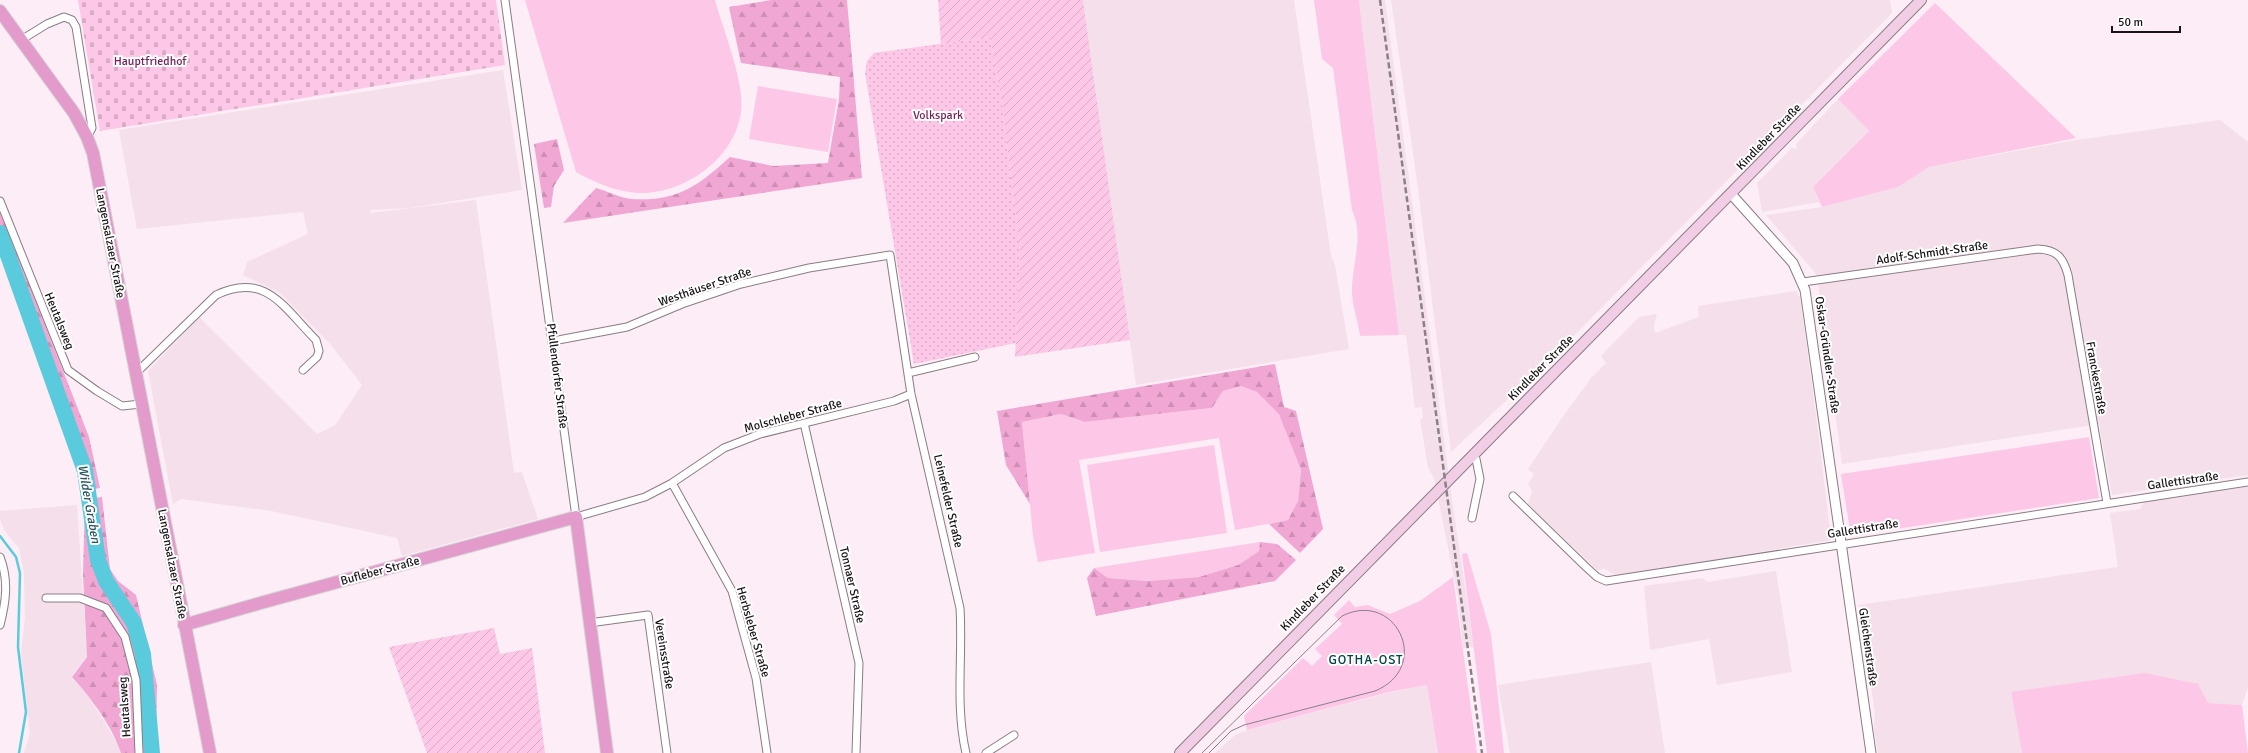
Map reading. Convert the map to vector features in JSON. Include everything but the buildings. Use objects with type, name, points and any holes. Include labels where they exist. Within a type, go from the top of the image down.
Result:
[{"type":"main road","name":"Kindleber Straße","points":[[1180,753],[1416,511],[1732,195],[1920,0]]},
{"type":"main road","name":"Langensalzaer Straße","points":[[0,11],[74,113],[87,137],[98,180],[210,753]]},
{"type":"main road","name":"Pfullendorfer Straße","points":[[576,518],[607,753]]},
{"type":"main road","name":"Bufleber Straße","points":[[184,625],[576,518]]},
{"type":"street","name":"Pfullendorfer Straße","points":[[505,0],[553,341],[576,518]]},
{"type":"street","name":"Langensalzaer Straße","points":[[21,40],[47,24],[64,17],[72,20],[76,27],[92,128],[87,137]]},
{"type":"street","name":"Oskar-Gründler-Straße","points":[[1732,195],[1793,263],[1803,282],[1842,544]]},
{"type":"street","name":"Heutalsweg","points":[[0,201],[68,370],[97,391],[122,406],[141,404]]},
{"type":"street","name":"Adolf-Schmidt-Straße","points":[[1803,282],[2038,249],[2055,252],[2062,258]]},
{"type":"street","name":"Westhäuser Straße","points":[[553,341],[627,327],[682,304],[741,284],[809,268],[890,255]]},
{"type":"street","name":"Leinefelder Straße","points":[[890,255],[911,394],[960,608],[962,642],[959,711],[966,753]]},
{"type":"street","name":"Franckestraße","points":[[2062,258],[2068,275],[2107,503]]},
{"type":"street","points":[[135,374],[216,295],[232,287],[244,286],[256,287],[268,292],[316,340],[319,351],[316,357],[303,370]]},
{"type":"street","points":[[908,373],[975,357]]},
{"type":"street","name":"Molschleber Straße","points":[[576,518],[645,497],[672,484],[724,448],[760,434],[894,401],[911,394]]},
{"type":"street","name":"Tonnaer Straße","points":[[804,423],[859,663],[856,753]]},
{"type":"street","points":[[1472,518],[1480,479],[1476,459]]},
{"type":"street","name":"Gallettistraße","points":[[1513,496],[1586,567],[1597,577],[1606,581],[2248,482]]},
{"type":"street","name":"Herbsleber Straße","points":[[672,484],[732,591],[756,678],[767,753]]},
{"type":"street","name":"Gleichenstraße","points":[[1842,544],[1871,753]]},
{"type":"street","points":[[0,557],[6,577],[6,600],[0,625]]},
{"type":"street","name":"Heutalsweg","points":[[46,598],[80,598],[106,608],[125,637],[136,680],[139,753]]},
{"type":"street","name":"Vereinsstraße","points":[[589,623],[648,615],[667,753]]},
{"type":"street","points":[[986,753],[1014,734]]},
{"type":"shaded area","points":[[1083,0],[1294,0],[1331,256],[1335,265],[1349,349],[1136,385]]},
{"type":"shaded area","points":[[1359,0],[1385,0],[1451,493],[1474,647],[1463,648],[1458,597],[1434,478],[1428,468],[1420,419],[1423,418],[1422,407],[1415,408],[1406,335],[1399,335]]},
{"type":"shaded area","points":[[1391,0],[1890,0],[1892,13],[1554,356],[1451,452],[1417,181]]},
{"type":"shaded area","points":[[503,70],[522,190],[409,208],[370,210],[371,213],[476,200],[514,473],[522,472],[538,519],[402,556],[397,538],[271,511],[181,499],[173,504],[148,371],[199,317],[317,434],[335,425],[362,385],[330,344],[280,293],[243,275],[247,262],[308,234],[303,212],[137,229],[119,130]]},
{"type":"shaded area","points":[[1838,99],[1869,131],[1813,187],[1819,202],[1762,212],[1757,183],[1792,148],[1797,149],[1796,144]]},
{"type":"shaded area","points":[[2220,120],[2248,142],[2248,475],[2112,495],[2099,424],[1842,464],[1817,275],[1766,215],[1822,207],[1898,187],[1929,167],[2076,140]]},
{"type":"shaded area","points":[[1796,291],[1800,297],[1831,540],[1615,575],[1605,569],[1597,570],[1528,504],[1532,491],[1528,484],[1534,474],[1528,469],[1566,412],[1592,377],[1606,363],[1601,356],[1639,317],[1657,314],[1654,325],[1655,333],[1699,317],[1698,306]]},
{"type":"shaded area","points":[[2248,486],[2248,687],[2242,705],[2011,692],[2022,753],[1878,753],[1874,730],[1875,713],[1859,605],[2118,567],[2110,513],[2140,509],[2145,501]]},
{"type":"shaded area","points":[[77,505],[87,656],[71,677],[87,694],[117,743],[121,753],[24,753],[30,733],[21,653],[25,618],[24,573],[19,548],[5,531],[0,520],[0,511]]},
{"type":"shaded area","points":[[1776,571],[1792,672],[1717,685],[1709,639],[1650,650],[1644,586],[1703,578],[1708,582]]},
{"type":"shaded area","points":[[1651,662],[1665,753],[1510,753],[1498,685]]},
{"type":"shaded area","points":[[1427,685],[1438,753],[1215,753],[1235,735],[1247,730],[1388,693]]},
{"type":"green space","name":"Hauptfriedhof","points":[[78,0],[496,0],[505,65],[100,131]]},
{"type":"green space","points":[[525,0],[715,0],[737,71],[740,86],[741,112],[737,128],[730,143],[707,169],[677,186],[661,191],[636,193],[618,190],[600,184],[576,172]]},
{"type":"green space","points":[[771,0],[847,0],[862,178],[563,223],[596,188],[631,199],[661,198],[674,195],[697,184],[730,157],[773,166],[828,163],[839,99],[840,77],[741,63],[729,7]]},
{"type":"green space","points":[[938,0],[1083,0],[1130,340],[1015,357],[1020,252],[1002,104],[990,37],[941,44]]},
{"type":"green space","points":[[1314,0],[1359,0],[1399,335],[1360,336],[1352,293],[1358,238],[1357,229],[1352,210],[1333,68],[1322,59]]},
{"type":"green space","points":[[1935,3],[2076,138],[1929,167],[1898,187],[1822,207],[1813,187],[1869,131],[1838,99]]},
{"type":"green space","name":"Volkspark","points":[[990,37],[1002,104],[1020,252],[1016,343],[914,364],[865,73],[867,61],[874,53]]},
{"type":"green space","points":[[758,86],[837,99],[828,152],[749,139]]},
{"type":"green space","points":[[557,139],[564,170],[554,186],[551,207],[544,208],[534,144]]},
{"type":"green space","points":[[0,210],[89,437],[100,488],[84,491],[59,408],[0,248]]},
{"type":"green space","points":[[1275,364],[1284,407],[1296,411],[1323,529],[1300,553],[1269,524],[1288,520],[1298,501],[1301,470],[1279,414],[1257,392],[1241,386],[1223,391],[1212,408],[1085,422],[1061,414],[1022,422],[1030,504],[1006,465],[997,411]]},
{"type":"green space","points":[[1241,386],[1257,392],[1279,413],[1301,470],[1298,501],[1288,520],[1235,530],[1219,438],[1079,460],[1095,553],[1038,562],[1033,536],[1022,422],[1061,414],[1085,422],[1212,408],[1223,391]]},
{"type":"green space","points":[[2089,437],[2099,498],[1851,536],[1841,474]]},
{"type":"green space","points":[[1214,445],[1227,533],[1100,552],[1087,465]]},
{"type":"green space","points":[[102,497],[110,569],[118,581],[136,595],[157,685],[156,753],[121,753],[101,713],[72,677],[87,657],[83,574],[85,499]]},
{"type":"green space","points":[[1260,542],[1259,551],[1238,565],[1199,577],[1148,581],[1108,578],[1094,568]]},
{"type":"green space","points":[[1260,542],[1277,544],[1296,560],[1275,581],[1096,616],[1087,578],[1094,568],[1108,578],[1148,581],[1199,577],[1238,565],[1259,551]]},
{"type":"green space","points":[[1467,553],[1491,634],[1504,753],[1487,753],[1462,554]]},
{"type":"green space","points":[[1453,577],[1477,753],[1438,753],[1427,685],[1389,692],[1247,730],[1244,716],[1303,658],[1312,666],[1322,656],[1315,649],[1342,624],[1334,615],[1349,600],[1355,607],[1368,605],[1390,614],[1420,601]]},
{"type":"green space","points":[[494,628],[500,654],[532,648],[545,753],[427,753],[389,647]]},
{"type":"green space","points":[[2145,673],[2198,684],[2208,703],[2242,705],[2248,753],[2022,753],[2011,692]]},
{"type":"waterway","name":"Wilder Graben","points":[[0,233],[85,471],[98,560],[106,581],[134,623],[143,654],[152,753]]},
{"type":"waterway","points":[[0,536],[16,557],[20,573],[18,647],[26,712],[19,753]]},
{"type":"tram line","points":[[1202,753],[1342,616],[1361,610],[1378,613],[1391,622],[1400,634],[1404,650],[1402,665],[1392,680],[1375,691],[1244,725],[1231,731],[1209,753]]},
{"type":"railway","points":[[1380,0],[1482,753]]},
{"type":"district","name":"GOTHA-OST","points":[[1366,660]]}]
